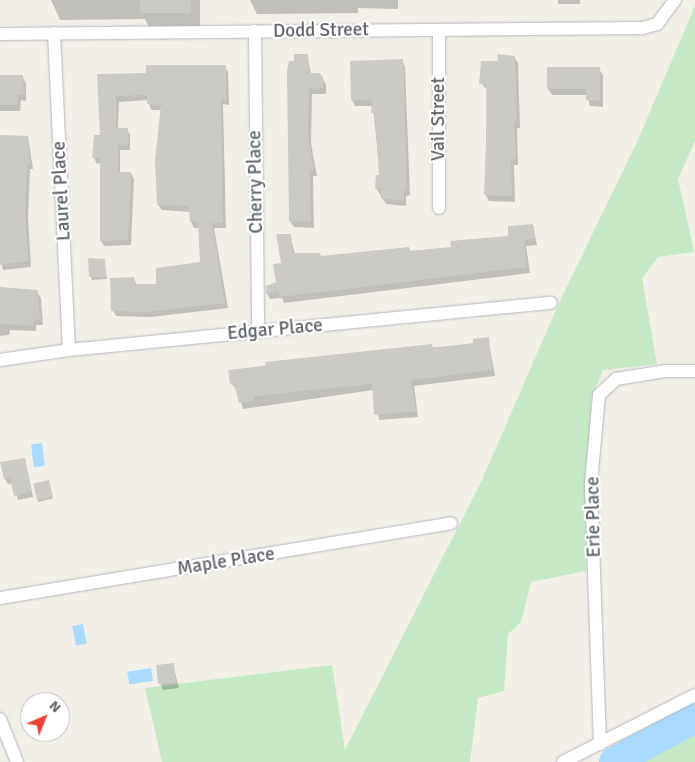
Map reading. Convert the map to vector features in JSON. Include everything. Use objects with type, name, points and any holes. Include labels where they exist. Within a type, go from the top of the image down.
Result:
[{"type":"street","name":"Dodd Street","points":[[0,34],[643,28],[657,24],[675,0]]},
{"type":"street","name":"Vail Street","points":[[438,208],[440,30]]},
{"type":"street","name":"Cherry Place","points":[[255,31],[258,332]]},
{"type":"street","name":"Laurel Place","points":[[54,33],[69,350]]},
{"type":"street","name":"Edgar Place","points":[[0,360],[69,350],[551,304]]},
{"type":"street","name":"Erie Place","points":[[600,744],[592,483],[599,394],[616,379],[666,371],[695,371]]},
{"type":"street","name":"Maple Place","points":[[0,598],[451,523]]},
{"type":"street","points":[[563,762],[695,695]]},
{"type":"street","points":[[0,719],[17,762]]},
{"type":"green space","points":[[695,6],[695,141],[678,179],[694,252],[658,257],[642,278],[657,364],[603,370],[591,399],[586,571],[531,582],[521,622],[508,634],[504,691],[478,698],[470,762],[162,762],[145,688],[332,665],[345,750],[482,480],[559,303],[637,142]]},
{"type":"green space","points":[[695,720],[695,762],[622,762]]},
{"type":"water","points":[[42,443],[45,466],[34,467],[31,444]]},
{"type":"water","points":[[83,624],[87,644],[76,646],[72,626]]},
{"type":"water","points":[[151,668],[153,681],[129,685],[127,672]]},
{"type":"building","points":[[140,0],[191,0],[191,13],[140,13]]},
{"type":"building","points":[[294,54],[308,54],[309,73],[319,73],[323,77],[323,88],[309,89],[308,136],[314,170],[310,170],[311,222],[289,221],[287,71],[289,61],[294,61]]},
{"type":"building","points":[[497,54],[515,56],[517,122],[514,122],[516,159],[511,159],[512,196],[484,195],[487,121],[486,84],[479,84],[481,61],[498,61]]},
{"type":"building","points":[[403,59],[407,190],[404,190],[404,200],[381,199],[381,188],[375,189],[376,175],[379,175],[375,113],[371,113],[372,100],[351,100],[350,61]]},
{"type":"building","points":[[146,65],[226,65],[226,100],[221,99],[223,223],[212,223],[225,303],[147,312],[111,311],[110,278],[134,277],[135,284],[156,284],[156,268],[200,262],[198,222],[190,222],[189,206],[157,205],[155,160],[161,105],[147,104],[147,95],[116,96],[116,128],[128,128],[128,144],[118,145],[118,172],[131,172],[128,240],[100,241],[100,158],[92,158],[94,135],[100,135],[97,74],[146,73]]},
{"type":"building","points":[[547,67],[600,67],[600,101],[586,100],[586,89],[547,89]]},
{"type":"building","points":[[0,75],[23,75],[24,95],[18,95],[17,105],[0,105]]},
{"type":"building","points":[[0,135],[28,136],[30,164],[27,164],[25,210],[28,261],[0,265]]},
{"type":"building","points":[[533,224],[535,239],[524,240],[527,267],[280,297],[278,292],[266,294],[266,286],[276,282],[273,264],[281,263],[276,234],[291,234],[293,253],[320,253],[321,256],[409,247],[410,251],[451,247],[450,241],[508,236],[508,226]]},
{"type":"building","points":[[88,258],[105,259],[106,277],[89,277]]},
{"type":"building","points":[[0,287],[38,290],[40,320],[33,319],[34,326],[0,324]]},
{"type":"building","points":[[489,337],[492,370],[411,380],[416,411],[374,415],[372,384],[255,396],[253,401],[239,403],[234,384],[230,384],[228,370],[266,366],[265,362],[432,344],[433,348],[473,343],[473,339]]},
{"type":"building","points":[[25,458],[31,492],[14,496],[10,478],[4,479],[0,462]]},
{"type":"building","points":[[49,480],[53,497],[37,500],[33,484]]},
{"type":"building","points":[[174,663],[176,682],[158,684],[156,665]]},
{"type":"waterway","points":[[614,762],[695,718]]}]
